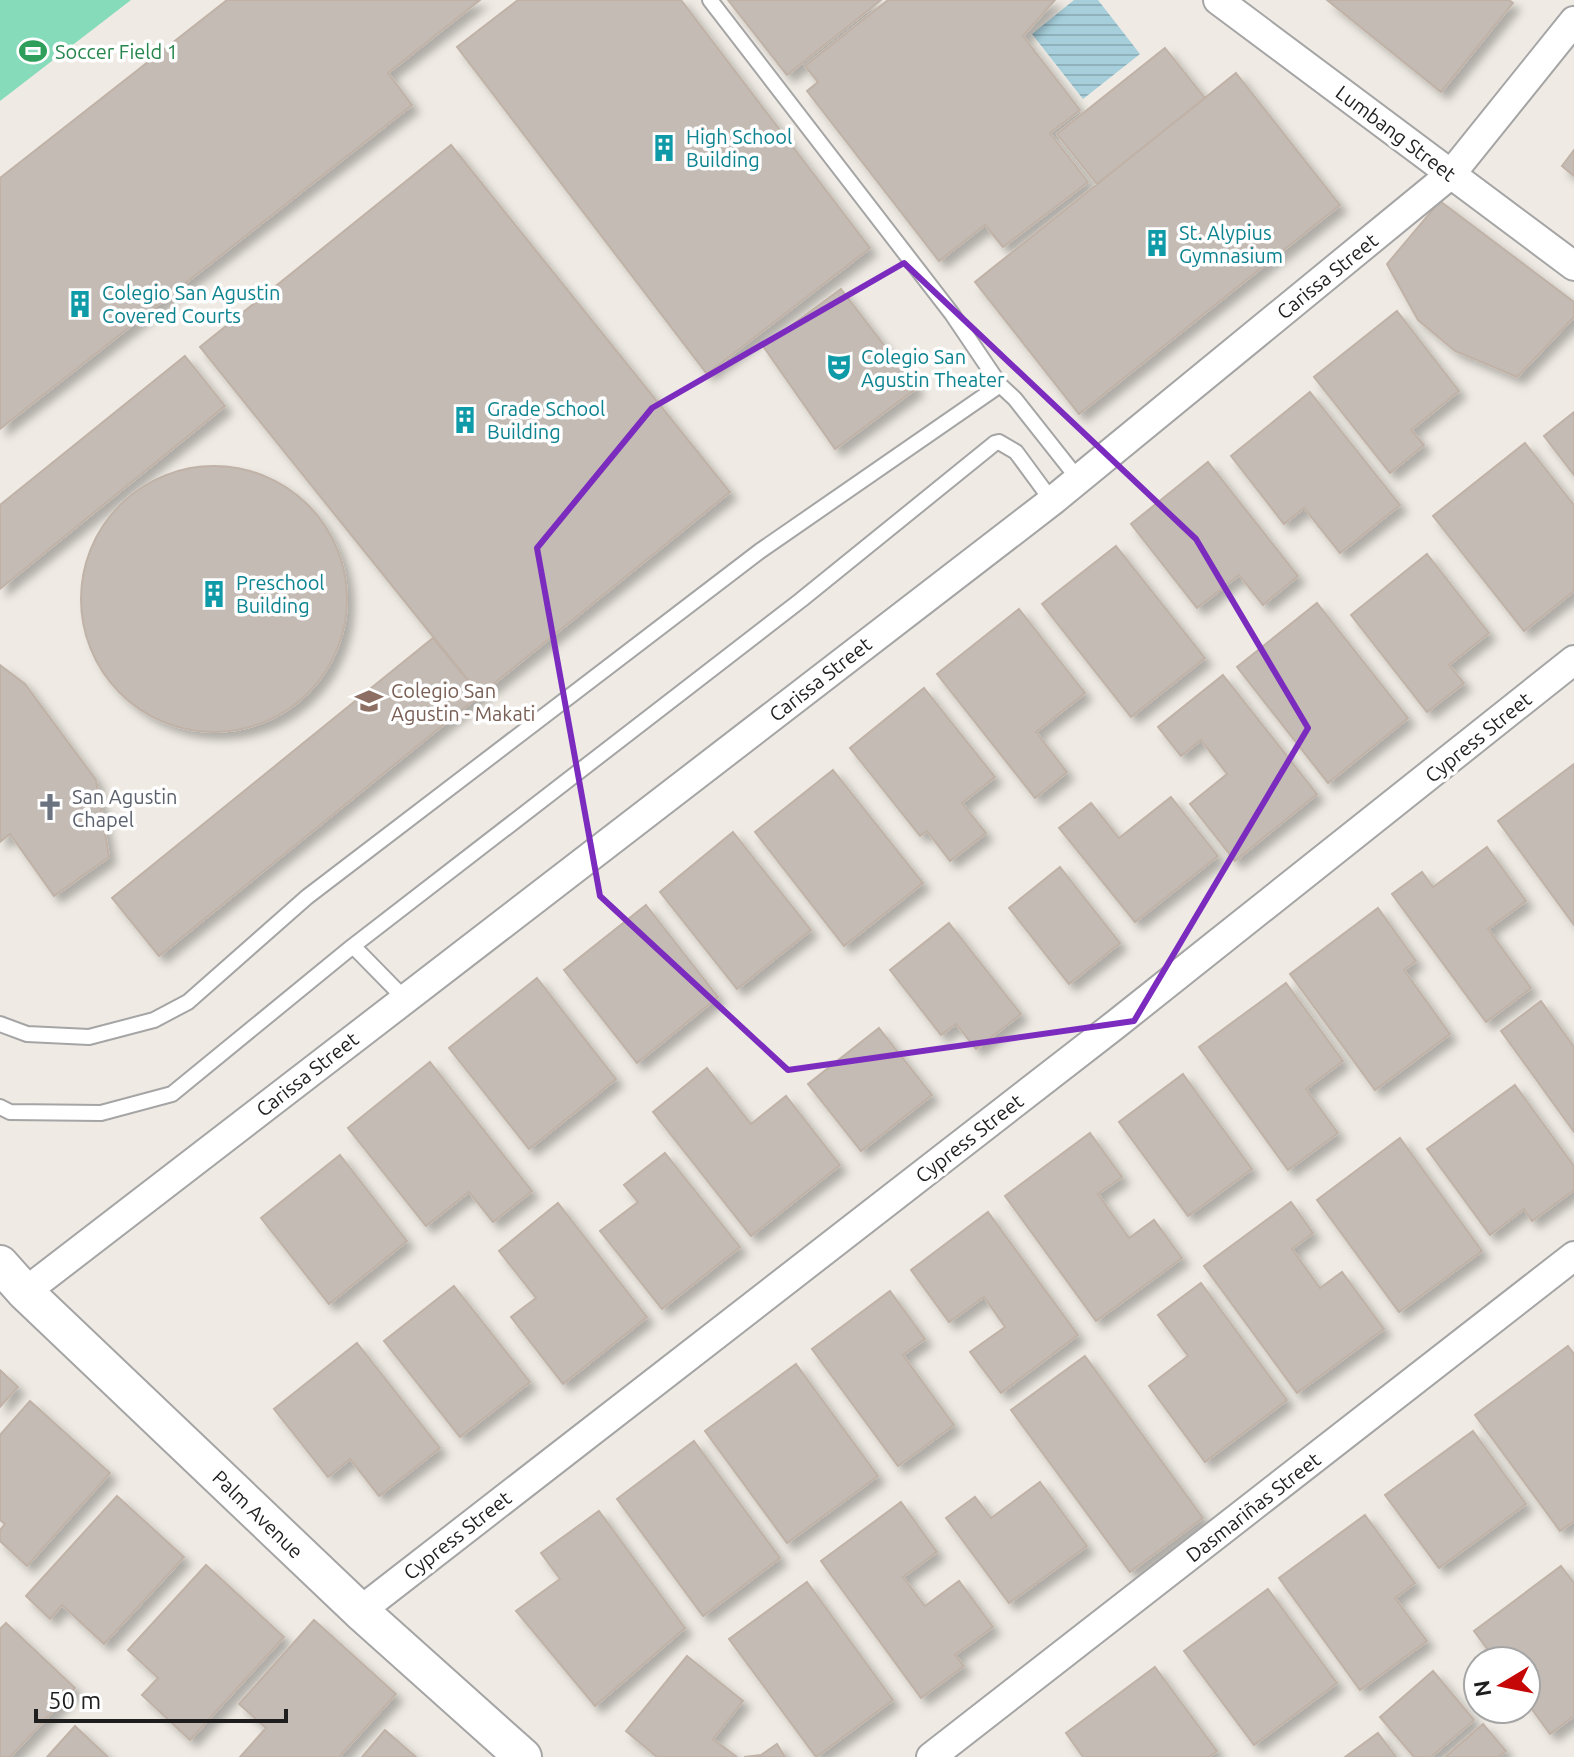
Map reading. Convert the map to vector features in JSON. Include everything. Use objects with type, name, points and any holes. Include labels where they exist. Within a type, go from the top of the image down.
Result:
[{"type":"street","name":"Lumbang Street","points":[[1218,0],[1574,266]]},
{"type":"street","name":"Carissa Street","points":[[25,1292],[1079,480],[1451,174],[1574,21]]},
{"type":"street","name":"Cypress Street","points":[[360,1611],[1115,1025],[1574,660]]},
{"type":"street","name":"Dasmariñas Street","points":[[931,1757],[1574,1256]]},
{"type":"street","name":"Palm Avenue","points":[[0,1264],[25,1292],[360,1611],[523,1757]]},
{"type":"lane","points":[[710,0],[952,314],[1000,385],[1015,399],[1079,480]]},
{"type":"lane","points":[[0,1024],[27,1034],[89,1037],[154,1020],[188,1002],[307,897],[760,551],[1000,385]]},
{"type":"lane","points":[[0,1107],[10,1112],[101,1113],[172,1094],[353,946],[801,600],[995,443],[999,442],[1016,452],[1052,501]]},
{"type":"lane","points":[[353,946],[405,999]]},
{"type":"highlighted area","points":[[904,263],[1196,539],[1308,728],[1134,1021],[788,1070],[600,896],[537,548],[652,408]]},
{"type":"green space","name":"Soccer Field 1","points":[[0,0],[131,0],[0,101]]},
{"type":"water","points":[[1074,0],[1098,0],[1140,54],[1083,99],[1032,34]]},
{"type":"building","name":"Colegio San Agustin Covered Courts","points":[[227,0],[480,0],[388,73],[412,105],[0,429],[0,178]]},
{"type":"building","name":"High School Building","points":[[518,0],[681,0],[870,248],[707,374],[457,47]]},
{"type":"building","points":[[728,0],[881,0],[787,75]]},
{"type":"building","points":[[888,0],[1055,0],[1023,36],[1080,110],[1050,133],[1088,182],[1003,247],[985,225],[939,261],[807,91],[818,82],[805,66]]},
{"type":"building","points":[[1327,0],[1509,0],[1513,3],[1441,92]]},
{"type":"building","points":[[1165,48],[1205,98],[1097,184],[1057,134]]},
{"type":"building","name":"St. Alypius Gymnasium","points":[[1236,73],[1340,205],[1079,414],[975,282]]},
{"type":"building","name":"Grade School Building","points":[[451,145],[730,492],[480,695],[200,347]]},
{"type":"building","points":[[1574,150],[1574,176],[1562,166]]},
{"type":"building","points":[[1440,201],[1574,302],[1574,317],[1517,377],[1455,351],[1418,320],[1387,264]]},
{"type":"building","name":"Colegio San Agustin Theater","points":[[841,289],[917,388],[835,449],[763,346]]},
{"type":"building","points":[[1397,311],[1459,391],[1411,430],[1424,445],[1390,473],[1314,377]]},
{"type":"building","points":[[185,356],[225,406],[0,589],[0,505]]},
{"type":"building","points":[[1310,392],[1400,505],[1340,553],[1304,508],[1284,524],[1231,456]]},
{"type":"building","points":[[1574,412],[1574,475],[1544,436]]},
{"type":"building","points":[[1525,443],[1574,505],[1574,591],[1524,631],[1433,516]]},
{"type":"building","points":[[1208,462],[1298,576],[1263,605],[1239,575],[1197,608],[1131,524]]},
{"type":"building","name":"Preschool Building","points":[[214,466],[265,476],[288,488],[308,505],[325,525],[337,548],[347,599],[337,650],[325,673],[308,693],[288,710],[265,722],[214,732],[163,722],[140,710],[120,693],[103,673],[91,650],[81,599],[91,548],[103,525],[120,505],[140,488],[163,476]]},
{"type":"building","points":[[1116,546],[1205,658],[1131,717],[1042,604]]},
{"type":"building","points":[[1427,554],[1489,633],[1449,665],[1464,683],[1427,712],[1351,615]]},
{"type":"building","points":[[1317,603],[1408,718],[1328,783],[1237,667]]},
{"type":"building","points":[[1019,609],[1085,693],[1036,732],[1067,772],[1035,798],[937,674]]},
{"type":"building","points":[[433,638],[480,695],[159,956],[112,898]]},
{"type":"building","name":"San Agustin Chapel","points":[[0,665],[25,684],[96,780],[109,857],[54,896],[10,834],[0,842]]},
{"type":"building","points":[[1223,675],[1317,794],[1235,861],[1190,804],[1227,774],[1201,740],[1181,756],[1158,727]]},
{"type":"building","points":[[924,688],[995,777],[962,803],[986,833],[950,861],[927,831],[920,836],[850,748]]},
{"type":"building","points":[[1574,764],[1574,925],[1498,821]]},
{"type":"building","points":[[833,770],[923,883],[844,946],[755,832]]},
{"type":"building","points":[[1171,797],[1218,856],[1135,922],[1059,828],[1091,803],[1119,838]]},
{"type":"building","points":[[733,832],[811,930],[737,989],[660,892]]},
{"type":"building","points":[[1487,847],[1526,901],[1488,929],[1531,988],[1486,1022],[1392,894],[1422,872],[1433,887]]},
{"type":"building","points":[[1060,867],[1120,943],[1069,984],[1009,908]]},
{"type":"building","points":[[646,905],[718,997],[637,1063],[564,970]]},
{"type":"building","points":[[1378,908],[1416,961],[1404,970],[1450,1034],[1375,1090],[1290,974]]},
{"type":"building","points":[[949,923],[1021,1014],[976,1049],[956,1024],[941,1035],[890,970]]},
{"type":"building","points":[[537,978],[616,1079],[529,1149],[449,1048]]},
{"type":"building","points":[[1286,983],[1343,1061],[1306,1089],[1338,1133],[1288,1170],[1199,1047]]},
{"type":"building","points":[[1541,1001],[1574,1047],[1574,1132],[1501,1031]]},
{"type":"building","points":[[879,1028],[932,1095],[861,1151],[808,1084]]},
{"type":"building","points":[[430,1062],[532,1191],[493,1222],[469,1192],[426,1226],[348,1128]]},
{"type":"building","points":[[707,1068],[751,1124],[786,1096],[840,1165],[751,1236],[653,1112]]},
{"type":"building","points":[[1183,1074],[1252,1169],[1188,1216],[1119,1122]]},
{"type":"building","points":[[1515,1085],[1574,1166],[1574,1190],[1532,1221],[1524,1209],[1490,1235],[1427,1149]]},
{"type":"building","points":[[1090,1133],[1122,1177],[1098,1194],[1129,1238],[1154,1220],[1182,1258],[1096,1321],[1005,1196]]},
{"type":"building","points":[[1400,1138],[1482,1251],[1399,1312],[1317,1200]]},
{"type":"building","points":[[665,1153],[740,1247],[662,1309],[600,1231],[638,1202],[624,1185]]},
{"type":"building","points":[[340,1155],[407,1241],[329,1304],[261,1218]]},
{"type":"building","points":[[1291,1202],[1313,1233],[1292,1249],[1320,1288],[1342,1272],[1384,1329],[1297,1393],[1204,1266]]},
{"type":"building","points":[[558,1203],[647,1317],[563,1384],[511,1317],[536,1298],[499,1251]]},
{"type":"building","points":[[988,1212],[1078,1335],[1001,1393],[970,1352],[1005,1327],[984,1297],[949,1322],[911,1270]]},
{"type":"building","points":[[1201,1283],[1287,1400],[1205,1462],[1149,1386],[1188,1356],[1158,1315]]},
{"type":"building","points":[[454,1286],[530,1382],[460,1437],[384,1341]]},
{"type":"building","points":[[890,1291],[925,1339],[903,1355],[954,1425],[898,1466],[812,1349]]},
{"type":"building","points":[[357,1343],[440,1448],[379,1496],[350,1459],[328,1477],[274,1409]]},
{"type":"building","points":[[1568,1346],[1574,1354],[1574,1521],[1560,1531],[1475,1415]]},
{"type":"building","points":[[1085,1356],[1203,1518],[1130,1572],[1011,1410]]},
{"type":"building","points":[[796,1364],[878,1476],[787,1543],[705,1431]]},
{"type":"building","points":[[0,1370],[18,1387],[0,1407]]},
{"type":"building","points":[[30,1401],[110,1473],[27,1566],[0,1541],[0,1530],[5,1524],[0,1520],[0,1435]]},
{"type":"building","points":[[1473,1431],[1526,1504],[1439,1568],[1385,1495]]},
{"type":"building","points":[[694,1441],[780,1558],[703,1616],[617,1499]]},
{"type":"building","points":[[1040,1482],[1087,1546],[1009,1603],[946,1518],[975,1497],[991,1518]]},
{"type":"building","points":[[117,1496],[184,1557],[104,1644],[62,1605],[50,1619],[26,1596]]},
{"type":"building","points":[[901,1502],[937,1552],[903,1577],[925,1606],[959,1581],[993,1627],[955,1655],[964,1666],[921,1698],[821,1561]]},
{"type":"building","points":[[599,1511],[685,1628],[595,1706],[516,1611],[560,1579],[541,1553]]},
{"type":"building","points":[[1365,1515],[1415,1583],[1395,1598],[1427,1641],[1360,1690],[1279,1578]]},
{"type":"building","points":[[206,1565],[284,1637],[190,1740],[142,1695],[158,1678],[128,1650]]},
{"type":"building","points":[[1561,1566],[1574,1583],[1574,1716],[1550,1734],[1542,1723],[1542,1645],[1484,1645],[1474,1631]]},
{"type":"building","points":[[807,1582],[893,1700],[816,1757],[729,1639]]},
{"type":"building","points":[[1268,1589],[1337,1683],[1254,1745],[1184,1651]]},
{"type":"building","points":[[314,1620],[396,1694],[339,1757],[240,1757],[266,1728],[239,1704]]},
{"type":"building","points":[[6,1623],[75,1688],[10,1757],[0,1757],[0,1629]]},
{"type":"building","points":[[687,1656],[743,1701],[713,1739],[737,1757],[657,1757],[626,1731]]},
{"type":"building","points":[[1155,1667],[1217,1751],[1209,1757],[1083,1757],[1066,1733]]},
{"type":"building","points":[[1433,1671],[1462,1706],[1462,1725],[1468,1725],[1431,1757],[1414,1757],[1380,1717]]},
{"type":"building","points":[[1482,1725],[1506,1751],[1498,1757],[1445,1757]]},
{"type":"building","points":[[75,1726],[108,1757],[47,1757]]},
{"type":"building","points":[[385,1730],[416,1757],[362,1757]]},
{"type":"building","points":[[1378,1733],[1396,1757],[1345,1757]]},
{"type":"building","points":[[777,1744],[785,1757],[744,1757],[761,1755]]},
{"type":"place","name":"Soccer Field 1","points":[[33,51]]},
{"type":"place","name":"High School Building","points":[[664,148]]},
{"type":"place","name":"St. Alypius Gymnasium","points":[[1157,243]]},
{"type":"place","name":"Colegio San Agustin Covered Courts","points":[[80,304]]},
{"type":"place","name":"Colegio San Agustin Theater","points":[[839,367]]},
{"type":"place","name":"Grade School Building","points":[[465,420]]},
{"type":"place","name":"Preschool Building","points":[[214,594]]},
{"type":"place","name":"Colegio San Agustin - Makati","points":[[369,701]]},
{"type":"place","name":"San Agustin Chapel","points":[[50,807]]}]
